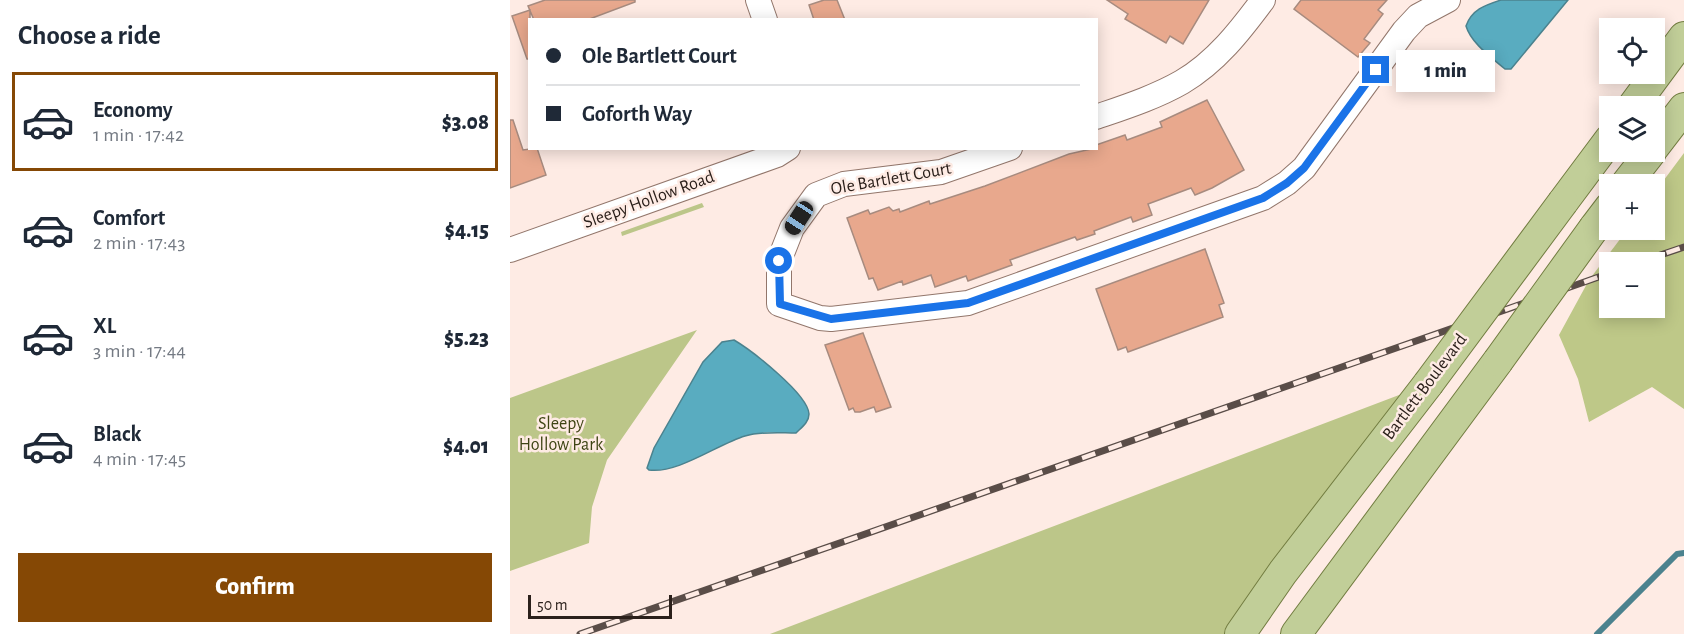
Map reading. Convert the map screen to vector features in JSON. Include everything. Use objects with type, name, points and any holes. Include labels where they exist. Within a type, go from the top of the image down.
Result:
[{"type":"main road","points":[[1640,96],[1684,37]]},
{"type":"main road","points":[[1665,133],[1684,108]]},
{"type":"main road","name":"Bartlett Boulevard","points":[[1240,634],[1284,572],[1428,384],[1599,154]]},
{"type":"main road","points":[[1634,174],[1643,162]]},
{"type":"main road","points":[[1296,634],[1599,221]]},
{"type":"street","points":[[758,0],[764,18]]},
{"type":"street","points":[[1098,116],[1169,88],[1195,73],[1230,42],[1263,0]]},
{"type":"street","name":"Ole Bartlett Court","points":[[1004,150],[941,172],[844,184],[816,195],[792,228],[779,261],[780,304],[831,319],[968,303],[1263,198],[1287,183],[1304,168],[1418,16],[1448,0]]},
{"type":"street","name":"Sleepy Hollow Road","points":[[510,250],[784,150]]},
{"type":"green space","points":[[1684,153],[1684,409],[1652,387],[1589,422],[1578,379],[1559,335],[1589,280],[1599,267],[1599,318],[1665,318],[1665,252],[1610,252],[1619,240],[1665,240],[1665,179]]},
{"type":"green space","points":[[702,203],[704,207],[622,236],[621,232]]},
{"type":"green space","name":"Sleepy Hollow Park","points":[[697,330],[607,460],[592,507],[589,543],[510,571],[510,398]]},
{"type":"green space","points":[[1428,384],[1240,634],[770,634]]},
{"type":"water","points":[[1501,0],[1568,0],[1511,69],[1505,69],[1482,49],[1472,38],[1466,26],[1476,12]]},
{"type":"water","points":[[734,340],[765,363],[799,395],[809,414],[806,422],[796,433],[751,434],[685,463],[660,470],[649,470],[647,468],[654,448],[703,362],[722,342]]},
{"type":"building","points":[[545,0],[635,0],[635,2],[592,18],[533,18],[528,6]]},
{"type":"building","points":[[824,0],[837,0],[844,18],[813,18],[809,5]]},
{"type":"building","points":[[1107,0],[1209,0],[1183,44],[1170,36],[1166,43],[1125,19],[1128,14]]},
{"type":"building","points":[[1301,0],[1387,0],[1378,10],[1383,14],[1364,39],[1370,43],[1358,57],[1294,9]]},
{"type":"building","points":[[530,10],[528,59],[527,59],[512,16]]},
{"type":"building","points":[[1207,100],[1244,170],[1195,195],[1191,188],[1148,204],[1152,215],[1133,222],[1131,217],[1094,231],[1095,234],[1077,240],[1075,237],[1010,260],[1012,265],[968,281],[966,276],[935,287],[931,275],[903,285],[902,281],[878,290],[873,278],[869,279],[847,218],[868,210],[870,214],[889,207],[893,211],[899,209],[900,212],[929,201],[930,204],[1069,154],[1098,150],[1098,144],[1125,135],[1127,140],[1162,127],[1160,122]]},
{"type":"building","points":[[510,120],[513,120],[523,150],[538,150],[546,175],[510,188]]},
{"type":"building","points":[[1205,249],[1224,303],[1219,305],[1223,317],[1128,352],[1126,347],[1118,350],[1096,289]]},
{"type":"building","points":[[863,333],[891,407],[876,412],[874,407],[860,412],[855,412],[853,408],[849,410],[825,345]]},
{"type":"waterway","points":[[1597,634],[1677,554],[1684,553]]},
{"type":"railway","points":[[1665,253],[1684,247]]},
{"type":"railway","points":[[580,634],[1599,277]]},
{"type":"route","points":[[779,261],[780,304],[824,319],[927,310],[968,303],[1094,260],[1272,193],[1304,168],[1376,70]]}]
